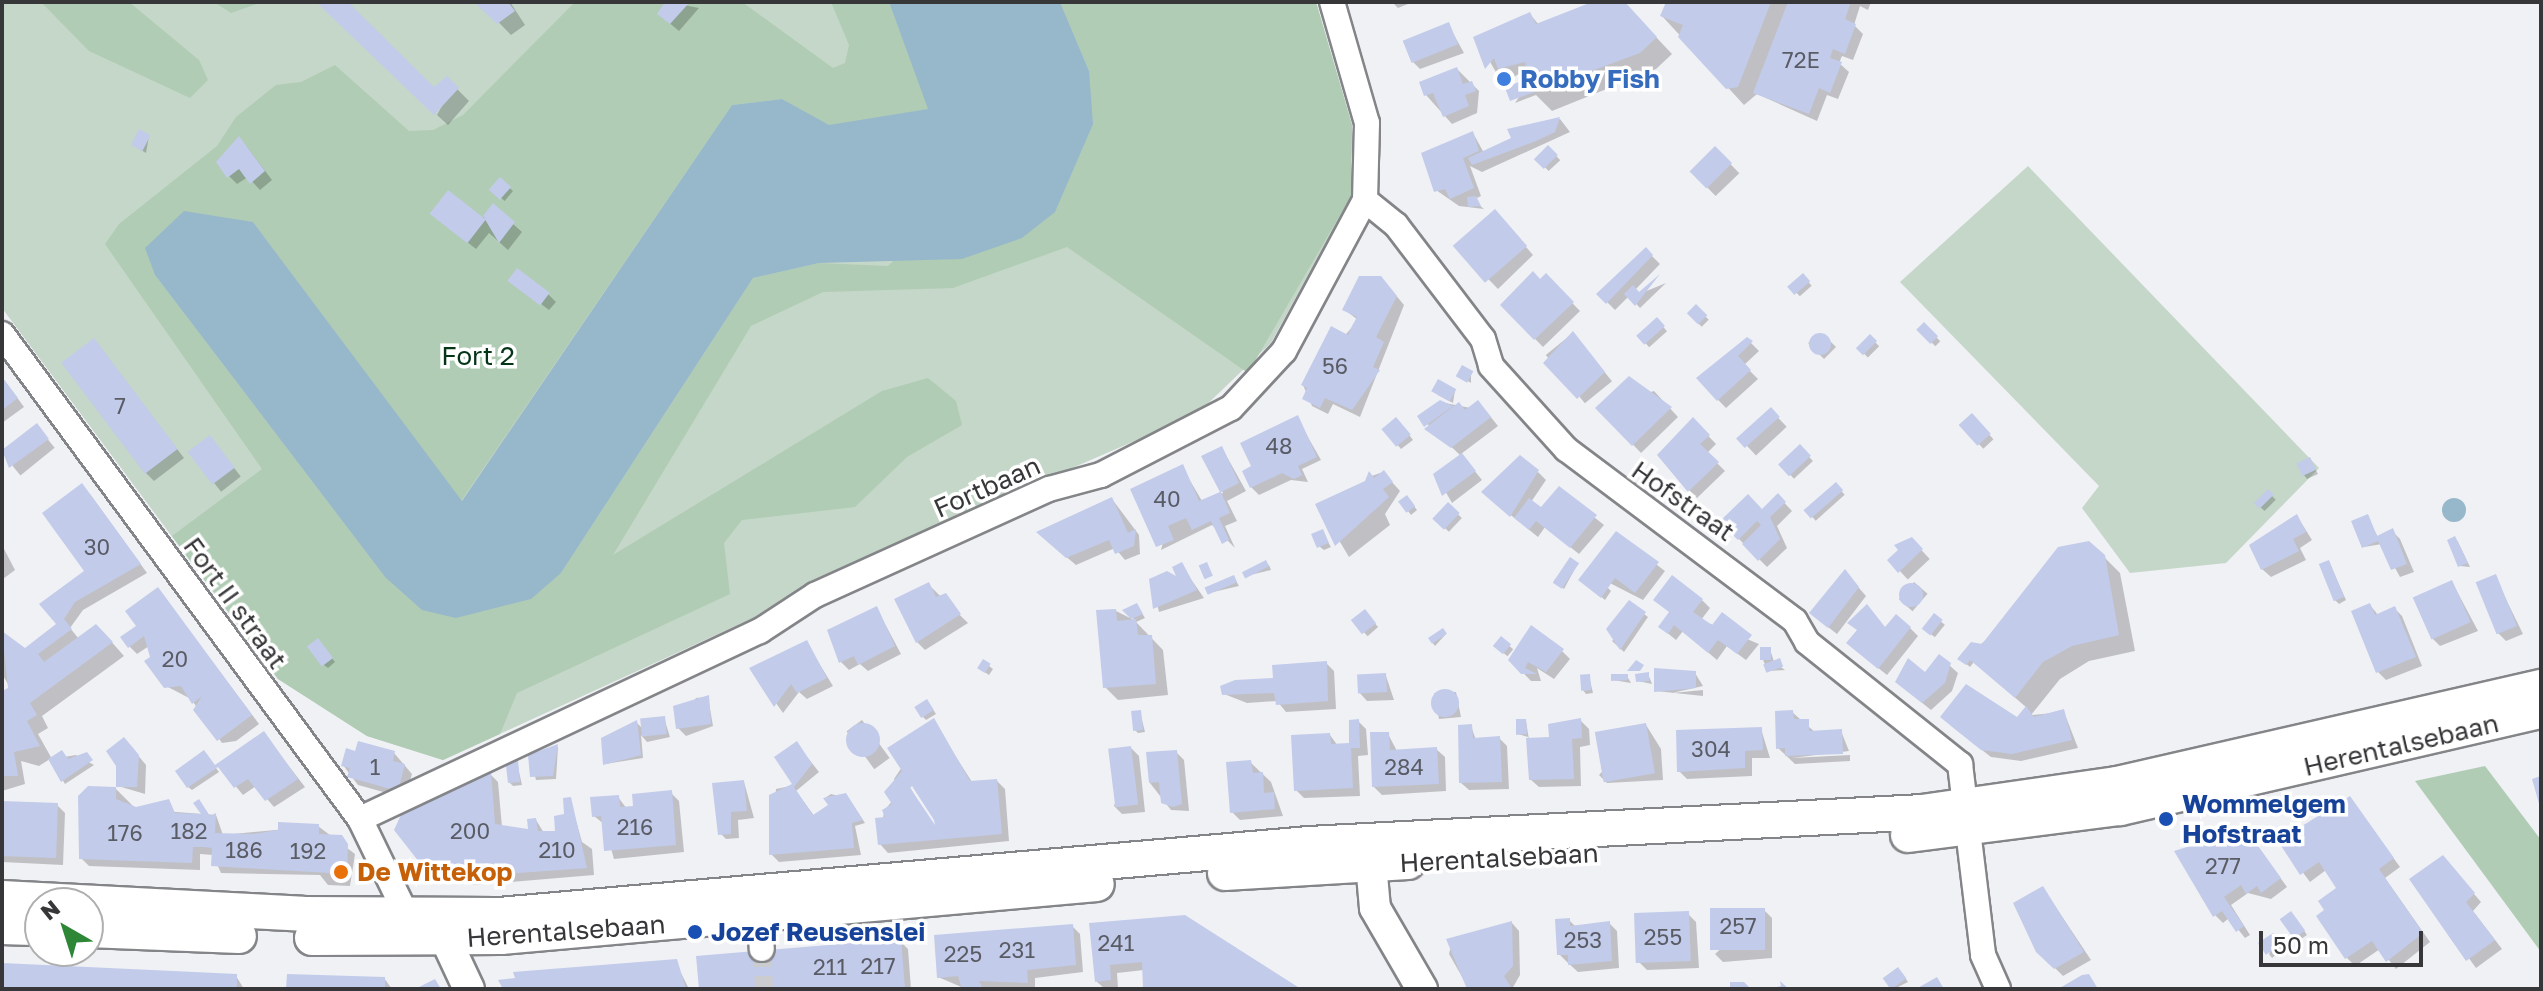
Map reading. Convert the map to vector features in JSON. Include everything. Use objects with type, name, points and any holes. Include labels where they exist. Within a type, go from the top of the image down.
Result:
[{"type":"main road","name":"Herentalsebaan","points":[[1967,818],[2541,687]]},
{"type":"main road","name":"Herentalsebaan","points":[[2,898],[407,916],[458,928],[1370,853],[2120,808],[2541,711]]},
{"type":"main road","name":"Herentalsebaan","points":[[104,930],[458,928],[760,916],[1370,853]]},
{"type":"main road","points":[[2,927],[24,928]]},
{"type":"street","name":"Fortbaan","points":[[360,819],[760,631],[815,595],[1204,426],[1259,383],[1284,351],[1365,200],[1367,123],[1332,2]]},
{"type":"street","name":"Hofstraat","points":[[1365,200],[1406,238],[1531,416],[1638,507],[1663,516],[1795,621],[1807,642],[1960,764],[1983,955],[1998,989]]},
{"type":"street","name":"Fort II straat","points":[[2,334],[360,819],[407,916]]},
{"type":"street","points":[[1370,853],[1375,908],[1422,989]]},
{"type":"street","points":[[760,916],[762,949]]},
{"type":"street","points":[[458,928],[469,989]]},
{"type":"green space","name":"Fort 2","points":[[2,2],[1316,2],[1352,125],[1351,196],[1271,343],[1197,414],[808,582],[753,618],[443,760],[367,736],[278,679],[2,308]]},
{"type":"green space","points":[[41,2],[129,2],[199,60],[208,80],[190,98],[89,51]]},
{"type":"green space","points":[[214,2],[262,2],[231,13]]},
{"type":"green space","points":[[575,2],[742,2],[833,68],[845,63],[849,45],[831,2],[889,2],[929,109],[829,126],[782,99],[732,105],[461,501],[253,222],[155,275],[385,577],[561,573],[753,278],[819,263],[888,266],[1089,71],[1060,2],[1316,2],[1352,125],[1351,196],[1248,373],[1067,247],[953,288],[823,292],[751,326],[613,555],[882,391],[928,378],[956,401],[962,425],[907,457],[855,507],[742,520],[724,543],[730,594],[517,693],[500,734],[443,760],[367,736],[278,679],[172,536],[262,469],[105,244],[119,224],[217,146],[236,117],[276,85],[301,82],[335,65],[409,131],[433,130],[463,115]]},
{"type":"green space","points":[[2028,166],[2319,468],[2226,563],[2130,573],[2082,508],[2099,486],[1900,282]]},
{"type":"green space","points":[[2485,766],[2541,840],[2541,952],[2415,781]]},
{"type":"water","points":[[889,2],[1060,2],[1089,71],[1093,124],[1055,212],[1022,238],[962,259],[819,263],[753,278],[561,573],[531,599],[456,618],[422,610],[385,577],[155,275],[145,248],[184,211],[253,222],[462,501],[732,105],[782,99],[829,125],[928,109]]},
{"type":"water","points":[[2454,498],[2463,501],[2466,510],[2463,519],[2454,522],[2445,519],[2442,510],[2445,501]]},
{"type":"building","points":[[316,2],[348,2],[434,87],[447,76],[459,88],[434,115]]},
{"type":"building","points":[[474,2],[508,2],[515,11],[497,24]]},
{"type":"building","points":[[665,2],[690,2],[670,24],[657,14]]},
{"type":"building","points":[[1592,2],[1625,2],[1657,37],[1640,53],[1510,101],[1505,88],[1528,78],[1525,62],[1498,69],[1494,58],[1485,69],[1473,37],[1530,12],[1536,24]]},
{"type":"building","points":[[1666,2],[1771,2],[1738,87],[1726,89],[1678,37],[1683,25],[1660,16]]},
{"type":"building","points":[[1788,2],[1851,2],[1845,19],[1856,24],[1845,54],[1833,49],[1830,58],[1842,62],[1830,93],[1819,88],[1809,114],[1753,93]]},
{"type":"building","points":[[1449,22],[1458,44],[1412,63],[1403,41]]},
{"type":"building","points":[[1457,67],[1463,84],[1472,81],[1476,91],[1465,95],[1469,106],[1443,117],[1433,93],[1424,96],[1419,82]]},
{"type":"building","points":[[1560,117],[1555,132],[1536,141],[1472,165],[1468,158],[1511,138],[1507,129]]},
{"type":"building","points":[[139,129],[151,135],[142,151],[131,145]]},
{"type":"building","points":[[1473,131],[1479,151],[1463,158],[1474,188],[1450,199],[1445,189],[1434,192],[1421,153]]},
{"type":"building","points":[[239,136],[265,171],[250,184],[239,169],[227,178],[216,162]]},
{"type":"building","points":[[1548,145],[1558,155],[1544,169],[1534,159]]},
{"type":"building","points":[[1715,146],[1732,163],[1707,188],[1690,171]]},
{"type":"building","points":[[500,177],[511,187],[500,200],[489,190]]},
{"type":"building","points":[[448,190],[486,220],[467,243],[430,214]]},
{"type":"building","points":[[1476,196],[1481,206],[1468,207],[1467,197]]},
{"type":"building","points":[[493,203],[515,222],[499,243],[483,216]]},
{"type":"building","points":[[1495,209],[1527,246],[1485,283],[1453,246]]},
{"type":"building","points":[[1646,247],[1653,255],[1606,304],[1596,294]]},
{"type":"building","points":[[517,268],[550,293],[540,305],[507,281]]},
{"type":"building","points":[[1533,271],[1540,279],[1546,273],[1574,302],[1534,340],[1500,305]]},
{"type":"building","points":[[1803,273],[1810,281],[1794,295],[1787,287]]},
{"type":"building","points":[[1660,274],[1635,306],[1624,294],[1633,285],[1639,292]]},
{"type":"building","points":[[1359,276],[1381,276],[1397,296],[1376,337],[1384,342],[1373,367],[1380,370],[1352,410],[1325,398],[1320,408],[1302,399],[1307,388],[1301,385],[1331,326],[1348,335],[1357,317],[1342,310]]},
{"type":"building","points":[[1696,304],[1707,315],[1698,325],[1687,313]]},
{"type":"building","points":[[1657,317],[1665,326],[1644,345],[1636,336]]},
{"type":"building","points":[[1924,322],[1938,336],[1930,344],[1916,330]]},
{"type":"building","points":[[1573,331],[1605,372],[1577,399],[1543,363]]},
{"type":"building","points":[[1820,333],[1828,336],[1831,344],[1828,352],[1820,355],[1812,352],[1809,344],[1812,336]]},
{"type":"building","points":[[1870,334],[1877,341],[1863,355],[1856,348]]},
{"type":"building","points":[[1747,337],[1753,341],[1738,356],[1751,370],[1717,401],[1696,378]]},
{"type":"building","points":[[94,338],[178,449],[145,474],[61,363]]},
{"type":"building","points":[[1462,365],[1473,371],[1467,383],[1456,376]]},
{"type":"building","points":[[1629,376],[1672,407],[1632,446],[1595,408]]},
{"type":"building","points":[[2,377],[18,398],[2,410]]},
{"type":"building","points":[[1438,379],[1456,389],[1450,401],[1431,391]]},
{"type":"building","points":[[1440,400],[1453,406],[1424,427],[1417,416]]},
{"type":"building","points":[[1478,400],[1491,417],[1451,448],[1424,429],[1459,402],[1465,410]]},
{"type":"building","points":[[1771,407],[1780,417],[1745,448],[1736,438]]},
{"type":"building","points":[[1972,413],[1991,434],[1977,446],[1959,425]]},
{"type":"building","points":[[1298,415],[1317,457],[1298,466],[1302,475],[1294,479],[1282,473],[1250,488],[1242,471],[1251,466],[1240,443]]},
{"type":"building","points":[[1396,417],[1411,435],[1396,447],[1381,429]]},
{"type":"building","points":[[1693,417],[1710,435],[1700,444],[1719,462],[1688,492],[1657,455]]},
{"type":"building","points":[[37,423],[49,439],[9,468],[2,450]]},
{"type":"building","points":[[210,435],[235,468],[212,485],[188,452]]},
{"type":"building","points":[[1800,444],[1811,456],[1789,476],[1778,464]]},
{"type":"building","points":[[1222,446],[1239,483],[1221,492],[1230,513],[1219,518],[1229,540],[1222,544],[1211,521],[1192,530],[1186,518],[1168,526],[1174,540],[1156,547],[1130,489],[1183,464],[1199,501],[1220,492],[1201,456]]},
{"type":"building","points":[[1462,453],[1476,471],[1442,496],[1433,474]]},
{"type":"building","points":[[1520,455],[1539,470],[1510,517],[1481,492]]},
{"type":"building","points":[[2310,457],[2316,470],[2302,476],[2296,463]]},
{"type":"building","points":[[1384,470],[1393,482],[1383,489],[1389,497],[1335,546],[1315,504],[1365,481],[1369,471],[1374,478]]},
{"type":"building","points":[[1836,482],[1843,490],[1811,519],[1804,510]]},
{"type":"building","points":[[82,483],[141,564],[75,602],[64,619],[72,629],[38,654],[44,662],[96,624],[113,642],[30,703],[37,715],[27,721],[40,746],[14,752],[18,776],[2,776],[2,691],[8,688],[2,631],[25,648],[56,624],[39,604],[84,571],[42,513]]},
{"type":"building","points":[[1559,486],[1597,515],[1570,548],[1536,521],[1529,530],[1514,518],[1529,498],[1541,507]]},
{"type":"building","points":[[2268,489],[2274,495],[2260,509],[2254,503]]},
{"type":"building","points":[[1778,493],[1786,502],[1770,517],[1780,539],[1758,561],[1742,544],[1761,525],[1757,521],[1738,540],[1719,522],[1748,494],[1762,509]]},
{"type":"building","points":[[1407,495],[1415,506],[1406,513],[1398,501]]},
{"type":"building","points":[[1112,497],[1128,533],[1136,529],[1134,546],[1115,554],[1109,540],[1066,558],[1036,532]]},
{"type":"building","points":[[1448,502],[1460,513],[1444,530],[1432,519]]},
{"type":"building","points":[[2297,514],[2306,532],[2293,539],[2299,551],[2261,570],[2249,545]]},
{"type":"building","points":[[2368,514],[2377,536],[2393,528],[2407,564],[2391,570],[2378,541],[2362,548],[2351,521]]},
{"type":"building","points":[[1323,529],[1329,543],[1317,548],[1311,534]]},
{"type":"building","points":[[1616,531],[1659,562],[1635,593],[1615,578],[1601,598],[1578,580]]},
{"type":"building","points":[[2455,536],[2468,563],[2458,567],[2447,540]]},
{"type":"building","points":[[1912,537],[1923,549],[1898,573],[1887,560],[1898,550],[1894,545]]},
{"type":"building","points":[[2089,541],[2105,555],[2119,635],[2072,646],[2043,662],[2015,698],[1970,660],[1966,665],[1957,659],[1971,642],[1982,644],[2058,547]]},
{"type":"building","points":[[1570,557],[1579,563],[1562,589],[1553,583]]},
{"type":"building","points":[[1266,560],[1269,566],[1245,578],[1242,572]]},
{"type":"building","points":[[2329,560],[2344,597],[2334,601],[2319,564]]},
{"type":"building","points":[[1182,562],[1197,590],[1153,609],[1149,579],[1167,571],[1176,576],[1172,567]]},
{"type":"building","points":[[1207,562],[1213,576],[1205,579],[1199,566]]},
{"type":"building","points":[[1845,569],[1859,587],[1828,628],[1809,613]]},
{"type":"building","points":[[2496,574],[2517,626],[2497,634],[2476,582]]},
{"type":"building","points":[[1234,575],[1237,582],[1208,595],[1205,588]]},
{"type":"building","points":[[1672,575],[1703,599],[1693,612],[1712,625],[1722,612],[1752,635],[1737,654],[1718,640],[1708,653],[1674,625],[1668,634],[1658,627],[1669,612],[1653,600]]},
{"type":"building","points":[[2452,580],[2471,622],[2431,640],[2413,597]]},
{"type":"building","points":[[929,582],[936,597],[946,593],[961,614],[916,643],[894,599]]},
{"type":"building","points":[[1911,583],[1919,587],[1923,595],[1919,603],[1911,607],[1903,603],[1899,595],[1903,587]]},
{"type":"building","points":[[158,587],[252,715],[217,741],[193,710],[202,696],[192,704],[181,686],[164,688],[144,661],[150,657],[144,636],[128,648],[120,637],[136,626],[125,611]]},
{"type":"building","points":[[1629,600],[1646,612],[1620,650],[1606,629]]},
{"type":"building","points":[[1137,603],[1143,614],[1131,619],[1122,610]]},
{"type":"building","points":[[2370,603],[2375,615],[2395,606],[2416,657],[2376,673],[2351,611]]},
{"type":"building","points":[[1867,604],[1885,627],[1896,614],[1911,627],[1878,669],[1846,643],[1857,630],[1847,623]]},
{"type":"building","points":[[877,606],[895,646],[858,665],[854,656],[839,663],[827,630]]},
{"type":"building","points":[[1116,609],[1117,621],[1136,619],[1138,635],[1152,635],[1156,684],[1103,688],[1096,610]]},
{"type":"building","points":[[1365,609],[1376,623],[1362,634],[1351,620]]},
{"type":"building","points":[[1934,613],[1943,620],[1930,636],[1922,629]]},
{"type":"building","points":[[1531,625],[1564,649],[1546,672],[1528,662],[1525,668],[1537,674],[1521,674],[1508,660]]},
{"type":"building","points":[[1443,628],[1447,634],[1432,644],[1428,638]]},
{"type":"building","points":[[1501,636],[1511,644],[1503,654],[1493,646]]},
{"type":"building","points":[[318,638],[333,658],[322,666],[307,646]]},
{"type":"building","points":[[807,640],[827,678],[797,693],[791,684],[774,707],[749,668]]},
{"type":"building","points":[[1760,647],[1771,647],[1771,660],[1760,660]]},
{"type":"building","points":[[1939,654],[1951,663],[1945,683],[1922,703],[1895,682],[1908,658],[1925,672]]},
{"type":"building","points":[[1780,658],[1783,666],[1766,673],[1763,664]]},
{"type":"building","points":[[983,659],[991,664],[985,673],[977,668]]},
{"type":"building","points":[[1636,660],[1644,665],[1640,671],[1627,671]]},
{"type":"building","points":[[1327,661],[1328,701],[1276,705],[1274,693],[1222,695],[1220,686],[1235,680],[1273,678],[1272,665]]},
{"type":"building","points":[[1654,668],[1696,671],[1696,688],[1654,692]]},
{"type":"building","points":[[1649,672],[1649,681],[1636,682],[1635,674]]},
{"type":"building","points":[[1386,673],[1387,692],[1358,693],[1357,675]]},
{"type":"building","points":[[1590,674],[1591,690],[1581,691],[1580,675]]},
{"type":"building","points":[[1611,674],[1628,674],[1628,680],[1611,681]]},
{"type":"building","points":[[1966,684],[2017,717],[2026,706],[2034,717],[2064,709],[2072,740],[2012,754],[1981,750],[1940,717]]},
{"type":"building","points":[[1445,689],[1455,693],[1459,703],[1455,713],[1445,717],[1435,713],[1431,703],[1435,693]]},
{"type":"building","points":[[709,695],[711,724],[676,729],[673,706]]},
{"type":"building","points":[[927,699],[934,710],[921,718],[914,707]]},
{"type":"building","points":[[1141,710],[1143,730],[1133,731],[1131,711]]},
{"type":"building","points":[[1793,710],[1794,719],[1809,719],[1809,731],[1842,729],[1843,754],[1785,756],[1785,748],[1776,749],[1775,711]]},
{"type":"building","points":[[665,716],[667,734],[642,737],[640,719]]},
{"type":"building","points":[[934,718],[970,781],[997,779],[1002,834],[878,845],[875,818],[885,817],[882,810],[892,804],[884,792],[902,771],[887,748]],"holes":[[[912,786],[935,825],[910,788]]]},
{"type":"building","points":[[1581,718],[1582,738],[1572,739],[1574,779],[1529,780],[1526,738],[1549,737],[1548,724]]},
{"type":"building","points":[[1359,719],[1360,748],[1351,748],[1353,788],[1294,791],[1291,735],[1330,733],[1331,744],[1349,743],[1349,720]]},
{"type":"building","points":[[1516,719],[1526,719],[1527,734],[1516,735]]},
{"type":"building","points":[[637,720],[641,755],[603,765],[601,738]]},
{"type":"building","points":[[863,723],[875,728],[880,740],[875,752],[863,757],[851,752],[846,740],[851,728]]},
{"type":"building","points":[[1646,723],[1655,773],[1604,782],[1595,732]]},
{"type":"building","points":[[1472,724],[1473,738],[1500,736],[1502,782],[1459,783],[1458,725]]},
{"type":"building","points":[[1762,727],[1763,750],[1745,751],[1745,768],[1677,772],[1676,730]]},
{"type":"building","points":[[264,731],[298,779],[265,801],[248,779],[234,788],[218,767],[187,788],[175,771],[204,750],[215,765]]},
{"type":"building","points":[[1370,732],[1389,732],[1390,750],[1437,747],[1439,784],[1372,787]]},
{"type":"building","points":[[124,737],[139,755],[137,787],[116,787],[116,766],[106,751]]},
{"type":"building","points":[[358,741],[395,751],[393,761],[405,764],[398,791],[347,777],[350,768],[341,766],[346,748],[355,751]]},
{"type":"building","points":[[797,741],[812,764],[794,787],[813,815],[828,805],[823,798],[846,793],[863,820],[852,823],[854,848],[769,855],[769,795],[792,784],[774,757]]},
{"type":"building","points":[[558,744],[553,776],[530,777],[528,755]]},
{"type":"building","points":[[1131,746],[1138,805],[1115,807],[1108,749]]},
{"type":"building","points":[[62,750],[68,759],[87,752],[93,760],[61,782],[48,759]]},
{"type":"building","points":[[1177,750],[1182,804],[1173,807],[1161,803],[1159,782],[1149,783],[1146,752]]},
{"type":"building","points":[[518,760],[520,782],[508,783],[506,766]]},
{"type":"building","points":[[1251,760],[1253,773],[1263,772],[1264,793],[1274,792],[1275,809],[1230,813],[1226,762]]},
{"type":"building","points":[[491,772],[495,824],[528,829],[527,819],[536,818],[538,831],[555,831],[554,816],[564,814],[563,798],[571,797],[587,868],[465,877],[419,862],[394,830],[405,806]]},
{"type":"building","points":[[2541,776],[2541,807],[2540,807],[2532,779]]},
{"type":"building","points":[[744,780],[747,811],[731,812],[731,834],[718,835],[712,783]]},
{"type":"building","points":[[88,786],[116,787],[116,799],[136,807],[169,799],[175,813],[201,814],[193,803],[199,799],[210,816],[216,813],[215,833],[254,834],[278,830],[278,822],[319,824],[319,834],[342,835],[348,844],[347,874],[211,866],[212,848],[204,847],[193,847],[192,863],[79,859],[78,796]]},
{"type":"building","points":[[672,790],[676,845],[604,851],[601,816],[592,817],[590,797],[619,795],[620,807],[633,806],[632,794]]},
{"type":"building","points":[[2350,796],[2394,858],[2379,869],[2423,933],[2386,962],[2372,941],[2345,959],[2316,916],[2324,910],[2318,901],[2336,888],[2319,862],[2300,875],[2278,841]]},
{"type":"building","points":[[2,801],[58,803],[56,858],[2,856]]},
{"type":"building","points":[[2246,829],[2281,878],[2261,893],[2257,886],[2246,894],[2241,885],[2224,897],[2244,926],[2236,932],[2222,911],[2213,917],[2174,851]]},
{"type":"building","points":[[2443,855],[2475,893],[2466,902],[2495,940],[2466,961],[2409,879]]},
{"type":"building","points":[[2043,886],[2084,952],[2054,969],[2036,952],[2013,903]]},
{"type":"building","points":[[1710,908],[1765,908],[1765,950],[1710,950]]},
{"type":"building","points":[[1689,911],[1691,961],[1636,963],[1634,913]]},
{"type":"building","points":[[2291,911],[2305,930],[2294,939],[2280,919]]},
{"type":"building","points":[[1185,915],[1301,989],[1143,989],[1142,962],[1110,965],[1111,980],[1095,982],[1089,923]]},
{"type":"building","points":[[1570,918],[1570,926],[1610,921],[1612,961],[1568,965],[1568,955],[1557,955],[1555,919]]},
{"type":"building","points":[[1512,921],[1513,966],[1504,976],[1512,989],[1467,989],[1446,939]]},
{"type":"building","points":[[1073,924],[1076,965],[1027,970],[1028,983],[979,981],[983,989],[962,989],[958,976],[937,978],[934,935]]},
{"type":"building","points":[[2273,933],[2281,945],[2266,955],[2258,943]]},
{"type":"building","points":[[901,939],[905,989],[699,989],[696,956]]},
{"type":"building","points":[[677,959],[686,989],[503,989],[498,980],[515,978],[513,972]]},
{"type":"building","points":[[2,963],[24,964],[24,967],[237,974],[237,989],[2,989]]},
{"type":"building","points":[[1898,967],[1906,978],[1890,989],[1883,978]]},
{"type":"building","points":[[287,974],[385,977],[385,989],[286,989]]},
{"type":"building","points":[[2089,974],[2098,989],[2058,989],[2082,975]]},
{"type":"building","points":[[1937,977],[1944,989],[1916,989]]},
{"type":"building","points":[[435,979],[441,989],[415,989]]},
{"type":"building","points":[[1780,981],[1789,989],[1769,989],[1781,986]]},
{"type":"building","points":[[1730,982],[1744,982],[1751,989],[1730,989]]},
{"type":"tunnel","points":[[762,949],[764,989]]},
{"type":"place","name":"Robby Fish","points":[[1504,79]]},
{"type":"place","name":"Wommelgem Hofstraat","points":[[2166,819]]},
{"type":"place","name":"De Wittekop","points":[[341,872]]},
{"type":"place","name":"Jozef Reusenslei","points":[[695,932]]}]
